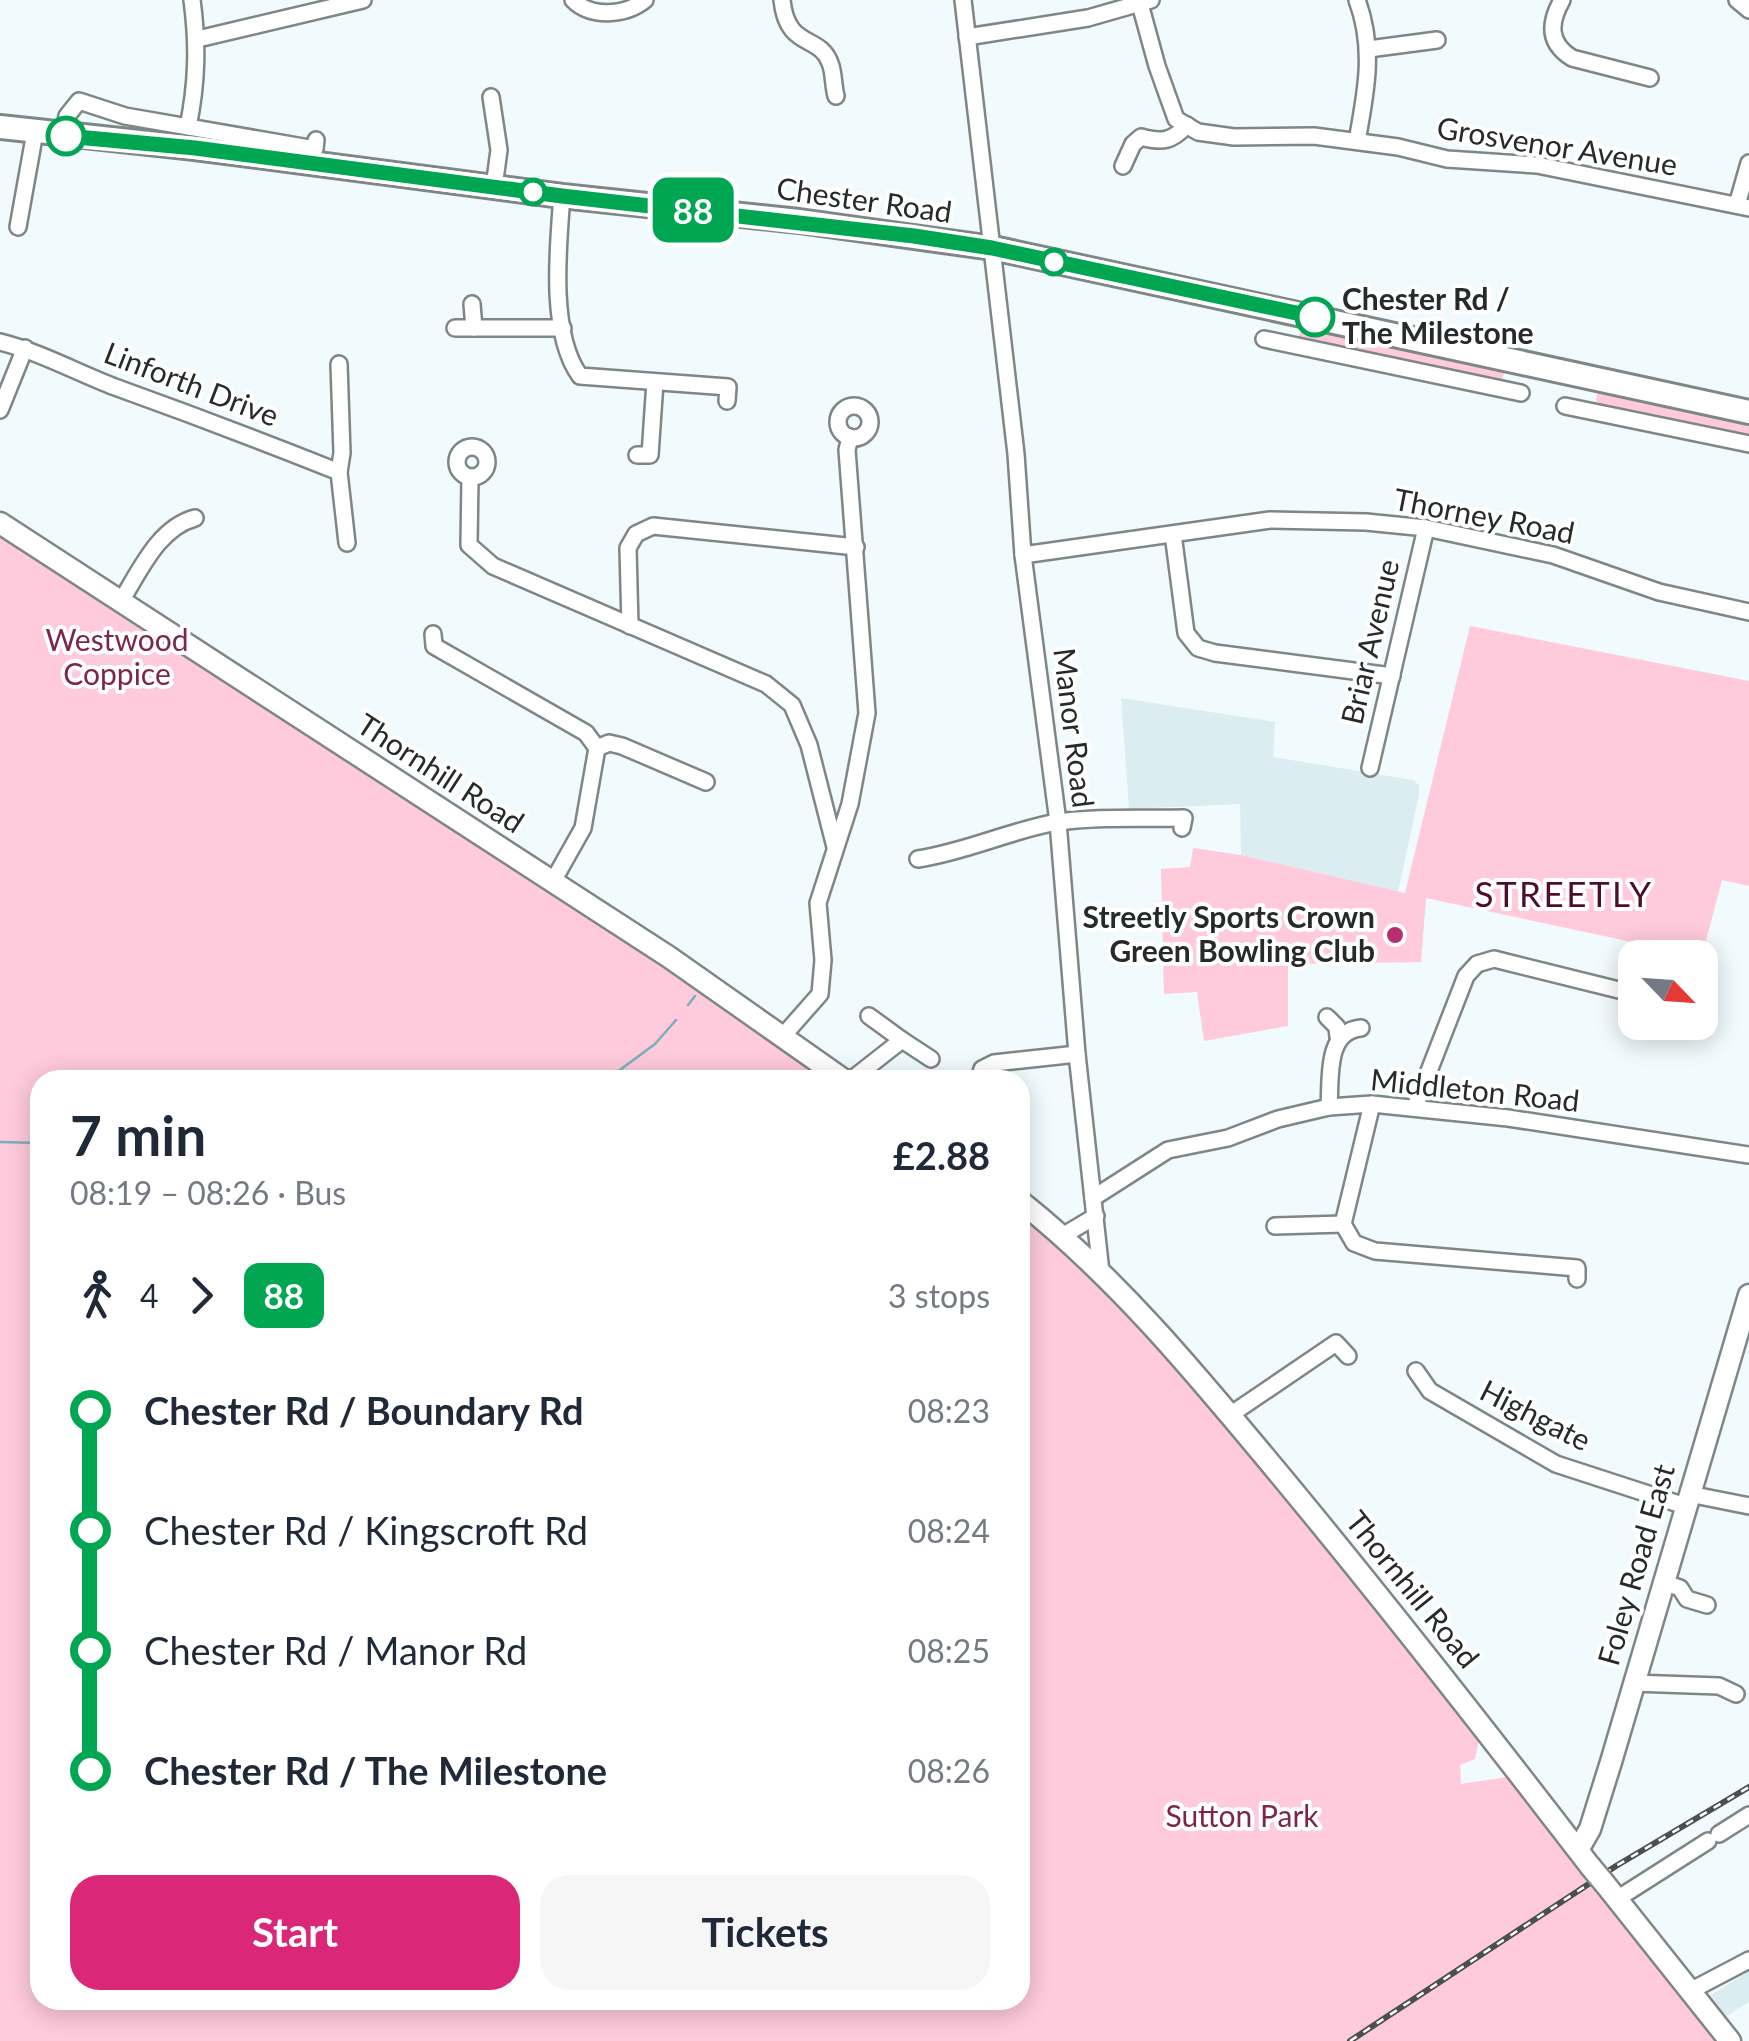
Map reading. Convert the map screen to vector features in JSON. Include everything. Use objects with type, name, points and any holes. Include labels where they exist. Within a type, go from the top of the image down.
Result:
[{"type":"highway","name":"Chester Road","points":[[0,127],[992,248],[1749,412]]},
{"type":"main road","name":"Thornhill Road","points":[[0,523],[669,957],[833,1070]]},
{"type":"main road","name":"Thornhill Road","points":[[1030,1209],[1101,1272],[1230,1415],[1414,1636],[1492,1742],[1730,2041]]},
{"type":"main road","name":"Foley Road East","points":[[1584,1858],[1749,1295]]},
{"type":"street","points":[[188,127],[197,81],[198,39],[192,0]]},
{"type":"street","points":[[198,39],[363,0]]},
{"type":"street","points":[[573,0],[594,12],[614,12],[645,0]]},
{"type":"street","points":[[782,0],[784,18],[793,34],[818,48],[830,61],[829,86]]},
{"type":"street","name":"Manor Road","points":[[962,0],[1016,454],[1023,555],[1058,822],[1077,1054],[1101,1272]]},
{"type":"street","points":[[1357,140],[1368,85],[1369,49],[1358,0]]},
{"type":"street","points":[[1562,0],[1552,18],[1553,37],[1562,52],[1650,78]]},
{"type":"street","points":[[1737,0],[1749,10]]},
{"type":"street","points":[[967,37],[1088,18],[1146,2],[1157,66],[1176,119],[1187,126],[1172,140],[1141,137],[1133,144],[1124,166]]},
{"type":"street","points":[[1369,49],[1436,40]]},
{"type":"street","points":[[1629,74],[1634,57]]},
{"type":"street","points":[[491,97],[499,150],[494,186]]},
{"type":"street","points":[[62,136],[67,116],[79,101],[125,116],[315,150],[316,140]]},
{"type":"street","name":"Grosvenor Avenue","points":[[1187,126],[1198,132],[1234,138],[1314,136],[1357,140],[1447,159],[1538,165],[1743,206]]},
{"type":"street","points":[[14,221],[34,132]]},
{"type":"street","points":[[1743,206],[1749,162]]},
{"type":"street","points":[[562,196],[557,263],[563,328],[571,363],[580,376],[728,387],[727,401]]},
{"type":"street","points":[[472,304],[474,328]]},
{"type":"street","points":[[1290,344],[1296,313]]},
{"type":"street","points":[[455,328],[563,328]]},
{"type":"street","points":[[1264,340],[1515,391],[1514,361]]},
{"type":"street","name":"Linforth Drive","points":[[0,342],[25,348],[112,386],[182,409],[338,472]]},
{"type":"street","points":[[0,410],[25,348]]},
{"type":"street","points":[[335,372],[342,453],[338,472],[342,533]]},
{"type":"street","points":[[637,455],[650,455],[655,382]]},
{"type":"street","points":[[1565,406],[1588,404],[1749,444]]},
{"type":"street","points":[[783,1036],[820,994],[823,960],[818,903],[850,804],[867,713],[847,450],[850,438]]},
{"type":"street","points":[[470,478],[470,545],[493,566],[766,684],[792,705],[808,745],[835,847]]},
{"type":"street","points":[[121,601],[157,546],[187,520],[171,507]]},
{"type":"street","name":"Thorney Road","points":[[1023,555],[1270,520],[1366,522],[1426,528],[1553,555],[1659,592],[1749,612]]},
{"type":"street","points":[[630,626],[628,548],[636,534],[653,526],[856,547]]},
{"type":"street","name":"Briar Avenue","points":[[1370,768],[1426,528]]},
{"type":"street","points":[[1174,534],[1186,632],[1198,648],[1392,676]]},
{"type":"street","points":[[426,663],[433,640],[493,689],[556,724],[586,733],[597,748],[583,828],[552,883]]},
{"type":"street","points":[[597,748],[609,743],[622,746],[671,774],[706,782]]},
{"type":"street","points":[[918,859],[1058,822],[1184,818],[1182,828]]},
{"type":"street","points":[[931,837],[938,856]]},
{"type":"street","points":[[1415,1107],[1466,976],[1477,964],[1494,959],[1618,990]]},
{"type":"street","points":[[869,1016],[931,1059]]},
{"type":"street","points":[[1328,1016],[1337,1027],[1338,1037],[1329,1107]]},
{"type":"street","points":[[1338,1037],[1350,1029],[1361,1028]]},
{"type":"street","points":[[862,1070],[902,1040]]},
{"type":"street","points":[[982,1070],[994,1064],[1077,1054]]},
{"type":"street","points":[[1372,1104],[1343,1224],[1346,1235],[1363,1249],[1577,1268]]},
{"type":"street","name":"Middleton Road","points":[[1093,1198],[1168,1150],[1228,1138],[1278,1119],[1329,1107],[1372,1104],[1749,1155]]},
{"type":"street","points":[[1064,1236],[1096,1216]]},
{"type":"street","points":[[1275,1226],[1343,1224]]},
{"type":"street","points":[[1230,1415],[1336,1343],[1348,1356]]},
{"type":"street","name":"Highgate","points":[[1425,1376],[1430,1391],[1556,1464],[1687,1500],[1749,1506]]},
{"type":"street","points":[[1662,1582],[1680,1588],[1686,1598],[1707,1606]]},
{"type":"street","points":[[1633,1683],[1719,1686],[1736,1694]]},
{"type":"street","points":[[1611,1892],[1749,1815]]},
{"type":"street","points":[[1690,1992],[1749,1960]]},
{"type":"shaded area","points":[[1121,698],[1275,722],[1273,757],[1413,780],[1419,785],[1419,795],[1398,892],[1241,855],[1240,804],[1129,809]]},
{"type":"shaded area","points":[[1749,1971],[1749,2002],[1722,2019],[1708,1997]]},
{"type":"green space","points":[[1304,325],[1505,370],[1501,383],[1306,343],[1298,337]]},
{"type":"green space","points":[[1602,391],[1749,421],[1749,438],[1602,405],[1596,401]]},
{"type":"green space","name":"Sutton Park","points":[[0,531],[825,1070],[30,1070],[30,2010],[1030,2010],[1030,1218],[1179,1362],[1480,1734],[1475,1759],[1460,1765],[1461,1784],[1514,1776],[1717,2041],[0,2041]]},
{"type":"green space","points":[[1470,626],[1749,681],[1749,886],[1722,880],[1706,940],[1623,940],[1426,898],[1421,962],[1288,964],[1288,1026],[1204,1041],[1197,992],[1164,994],[1161,869],[1190,867],[1193,848],[1241,855],[1405,893]]},
{"type":"waterway","points":[[688,1005],[695,996]]},
{"type":"waterway","points":[[620,1070],[655,1044],[676,1020]]},
{"type":"waterway","points":[[0,1142],[30,1143]]},
{"type":"railway","points":[[1350,2041],[1616,1866],[1749,1787]]},
{"type":"bus line","name":"88","points":[[66,136],[195,148],[332,168],[914,236],[992,248],[1315,317]]},
{"type":"place","name":"Chester Rd / The Milestone","points":[[1315,317]]},
{"type":"place","name":"Streetly Sports Crown Green Bowling Club","points":[[1395,935]]},
{"type":"district","name":"STREETLY","points":[[1564,895]]},
{"type":"park label","name":"Westwood Coppice","points":[[117,658]]}]
